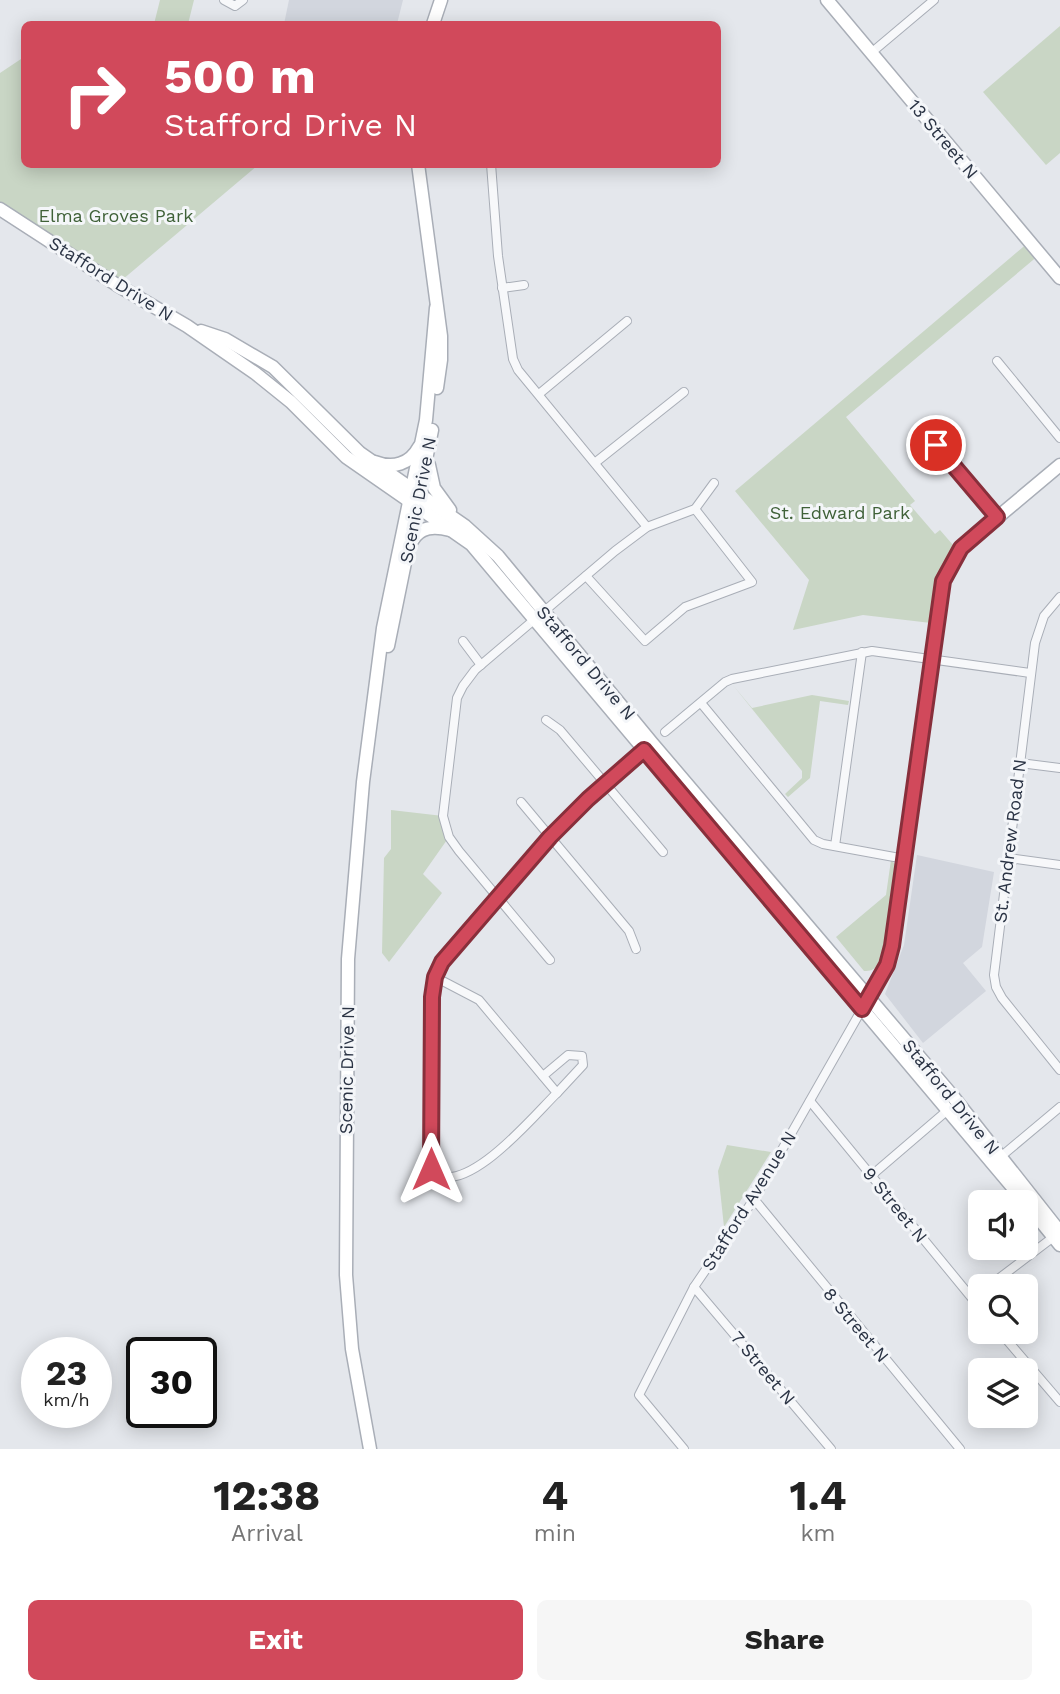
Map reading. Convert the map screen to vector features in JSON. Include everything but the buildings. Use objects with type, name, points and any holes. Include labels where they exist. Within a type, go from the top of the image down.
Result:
[{"type":"main road","points":[[434,21],[441,0]]},
{"type":"main road","points":[[441,21],[447,0]]},
{"type":"main road","name":"13 Street N","points":[[827,0],[1060,278]]},
{"type":"main road","name":"Scenic Drive N","points":[[370,1449],[359,1393],[349,1313],[345,1237],[348,959],[363,782],[383,628],[414,498],[441,360],[441,336],[418,168]]},
{"type":"main road","name":"Stafford Drive N","points":[[0,209],[117,285],[187,326],[271,385],[346,457],[414,498],[498,556],[539,616],[953,1106],[1058,1236]]},
{"type":"main road","name":"Stafford Drive N","points":[[187,326],[225,339],[273,367],[360,453],[414,498]]},
{"type":"main road","points":[[360,453],[382,465],[394,466],[411,459],[425,445]]},
{"type":"main road","points":[[425,445],[434,488],[461,529]]},
{"type":"main road","points":[[866,1004],[887,965],[892,946],[943,581],[961,548],[1060,465]]},
{"type":"main road","name":"Scenic Drive N","points":[[376,690],[408,551],[414,498]]},
{"type":"main road","points":[[408,551],[413,537],[429,527],[461,529]]},
{"type":"main road","name":"Stafford Drive N","points":[[648,747],[846,971],[866,1004]]},
{"type":"main road","points":[[846,971],[865,979],[873,978],[887,965]]},
{"type":"main road","name":"Stafford Drive N","points":[[997,1160],[1017,1190]]},
{"type":"main road","name":"Stafford Drive N","points":[[1038,1216],[1058,1236]]},
{"type":"street","points":[[224,0],[235,6],[243,0]]},
{"type":"street","points":[[871,53],[934,0]]},
{"type":"street","points":[[491,168],[502,288],[513,359],[519,370],[647,527]]},
{"type":"street","points":[[502,288],[524,285]]},
{"type":"street","points":[[539,394],[627,321]]},
{"type":"street","points":[[997,361],[1060,438]]},
{"type":"street","points":[[596,462],[684,392]]},
{"type":"street","points":[[921,427],[997,517]]},
{"type":"street","points":[[550,960],[454,844],[443,816],[454,708],[463,686],[481,665],[647,527],[695,509],[714,483]]},
{"type":"street","points":[[586,576],[645,641],[685,607],[752,582],[695,509]]},
{"type":"street","name":"St. Andrew Road N","points":[[1060,597],[1041,623],[1030,673],[996,948],[995,983],[1010,1009],[1060,1070]]},
{"type":"street","points":[[463,641],[481,665]]},
{"type":"street","points":[[835,846],[862,652]]},
{"type":"street","points":[[665,732],[732,679],[862,652],[1030,673]]},
{"type":"street","points":[[701,703],[814,840],[905,859]]},
{"type":"street","points":[[546,720],[560,730],[663,852]]},
{"type":"street","points":[[544,1076],[568,1055],[582,1056],[583,1065],[580,1070],[479,1167],[461,1175],[444,1177],[432,1172],[432,997],[435,977],[446,957],[550,837],[605,783],[648,747]]},
{"type":"street","points":[[1020,763],[1060,768]]},
{"type":"street","points":[[521,802],[629,931],[636,949]]},
{"type":"street","points":[[1008,858],[1060,865]]},
{"type":"street","points":[[435,977],[479,1000],[557,1093]]},
{"type":"street","name":"Stafford Avenue N","points":[[684,1449],[639,1395],[694,1287],[754,1199],[866,1004]]},
{"type":"street","name":"9 Street N","points":[[810,1101],[968,1294]]},
{"type":"street","points":[[872,1175],[953,1106]]},
{"type":"street","points":[[997,1160],[1060,1107]]},
{"type":"street","name":"8 Street N","points":[[754,1199],[960,1449]]},
{"type":"street","points":[[1006,1274],[1058,1236]]},
{"type":"street","name":"7 Street N","points":[[694,1287],[831,1449]]},
{"type":"street","points":[[1010,1344],[1060,1402]]},
{"type":"shaded area","points":[[289,0],[403,0],[398,21],[285,21]]},
{"type":"shaded area","points":[[917,855],[994,872],[982,947],[963,963],[986,991],[923,1043],[885,994],[904,945]]},
{"type":"green space","points":[[160,0],[194,0],[189,21],[155,21]]},
{"type":"green space","points":[[1060,26],[1060,153],[1046,165],[983,92]]},
{"type":"green space","name":"Elma Groves Park","points":[[21,59],[21,168],[254,168],[122,280],[0,204],[0,73]]},
{"type":"green space","name":"St. Edward Park","points":[[1029,242],[1039,255],[846,417],[915,501],[910,505],[935,534],[940,530],[953,545],[937,579],[931,623],[863,615],[793,630],[809,580],[735,491]]},
{"type":"green space","points":[[732,684],[752,708],[812,695],[849,701],[848,705],[820,701],[810,778],[788,797],[785,794],[802,778],[802,771]]},
{"type":"green space","points":[[391,810],[443,816],[449,837],[423,874],[442,893],[389,962],[382,953],[384,858],[391,849]]},
{"type":"green space","points":[[891,860],[898,867],[887,945],[878,965],[872,970],[864,971],[836,937],[886,895]]},
{"type":"green space","points":[[727,1145],[771,1152],[724,1227],[718,1171]]},
{"type":"route","points":[[431,1169],[432,997],[435,977],[442,962],[550,837],[644,750],[862,1009],[887,965],[892,946],[943,581],[961,548],[997,517],[936,445]]}]
